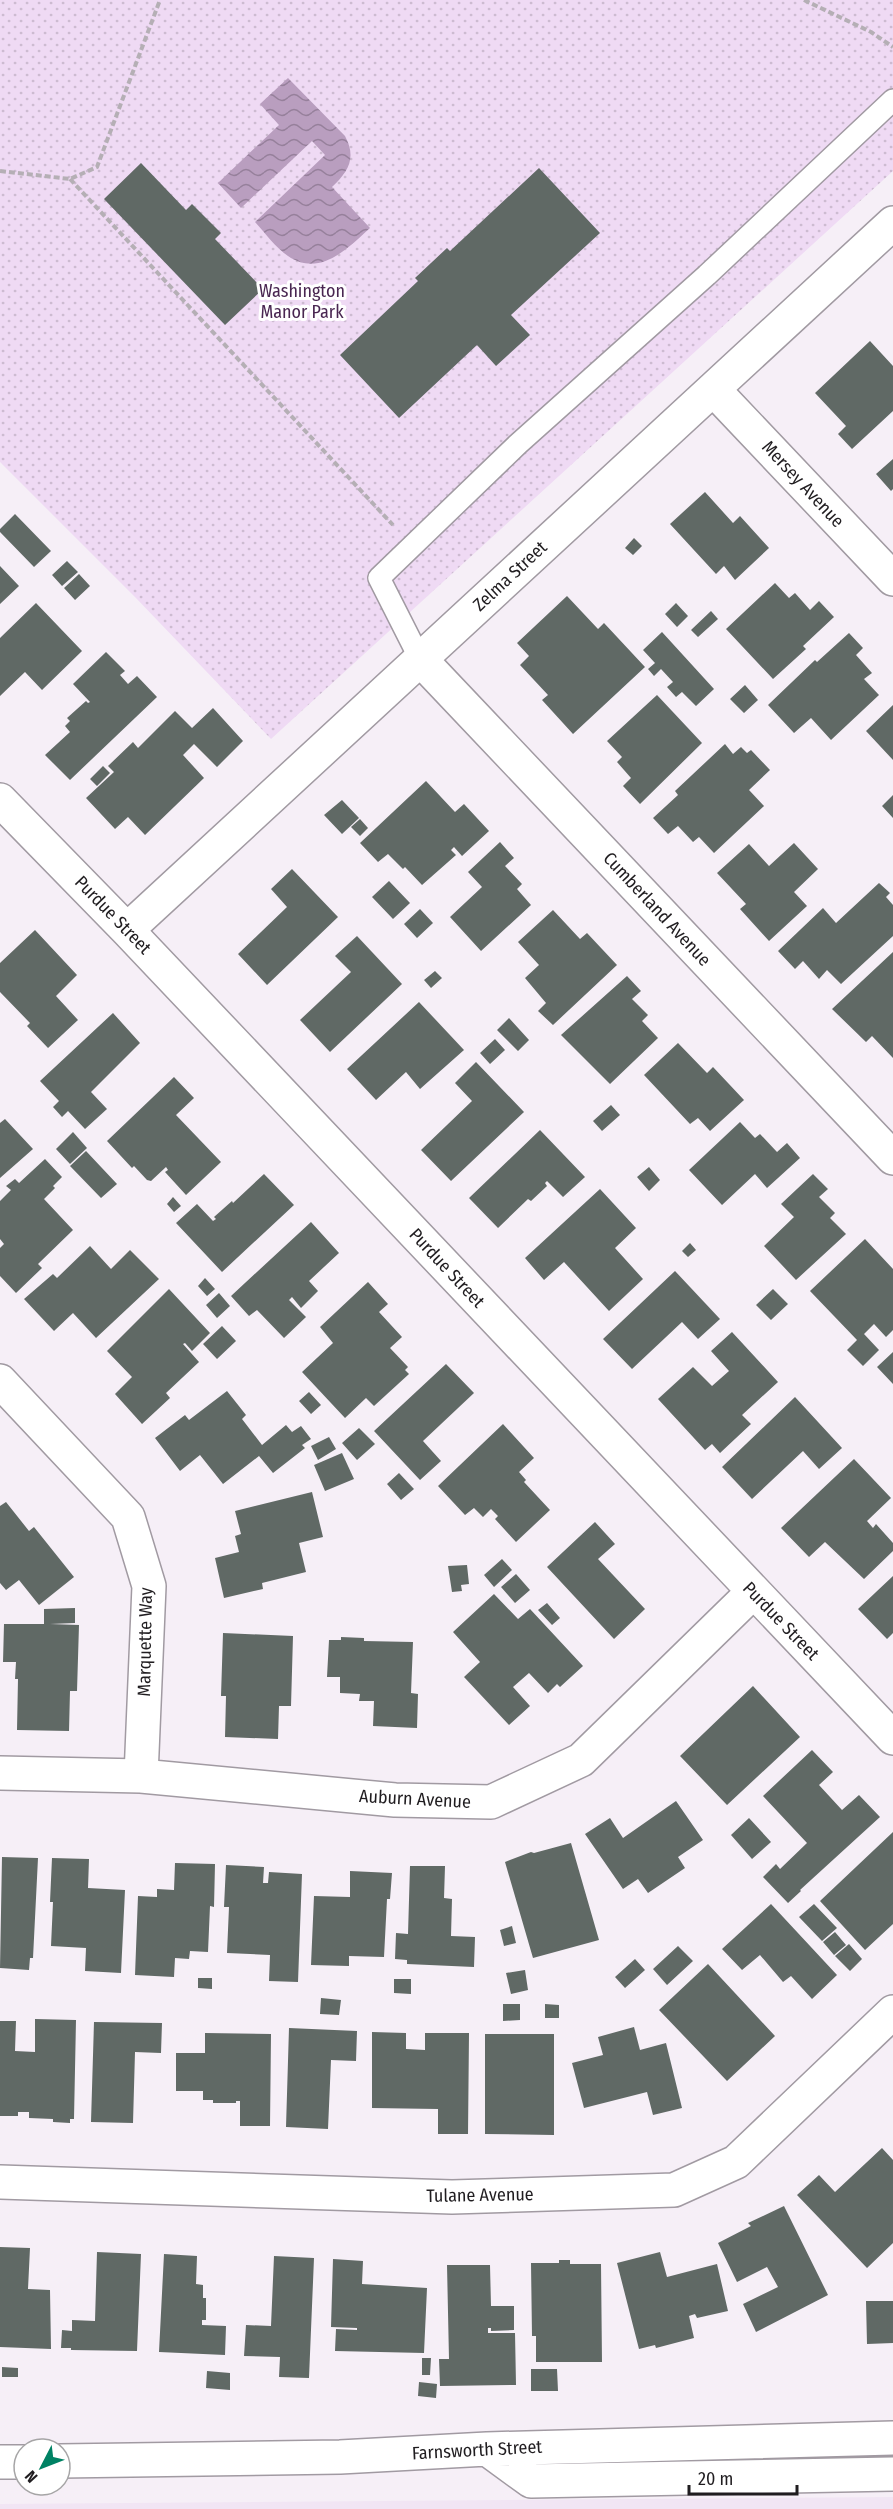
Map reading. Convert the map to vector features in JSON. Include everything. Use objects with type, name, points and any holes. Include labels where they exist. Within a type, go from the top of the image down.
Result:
[{"type":"street","name":"Zelma Street","points":[[127,930],[893,223]]},
{"type":"street","name":"Mersey Avenue","points":[[713,389],[893,579]]},
{"type":"street","name":"Cumberland Avenue","points":[[420,659],[893,1158]]},
{"type":"street","name":"Purdue Street","points":[[0,800],[127,930],[893,1738]]},
{"type":"street","name":"Marquette Way","points":[[0,1381],[128,1517],[149,1586],[141,1776]]},
{"type":"street","name":"Auburn Avenue","points":[[0,1773],[141,1776],[395,1800],[491,1802],[581,1760],[753,1592]]},
{"type":"street","name":"Tulane Avenue","points":[[0,2182],[452,2197],[674,2190],[736,2162],[893,2012]]},
{"type":"street","name":"Farnsworth Street","points":[[72,2461],[340,2457],[488,2449],[893,2438]]},
{"type":"street","points":[[488,2449],[531,2481],[893,2474]]},
{"type":"lane","points":[[420,659],[379,578],[518,444],[707,275],[893,100]]},
{"type":"path","points":[[0,171],[70,180],[97,167],[160,0]]},
{"type":"path","points":[[804,0],[871,32],[893,47]]},
{"type":"path","points":[[70,180],[413,546]]},
{"type":"shaded area","points":[[893,2497],[893,2509],[0,2509],[0,2504]]},
{"type":"green space","name":"Washington Manor Park","points":[[0,0],[893,0],[893,171],[271,739],[135,597],[0,462]]},
{"type":"water","points":[[288,78],[345,136],[350,151],[349,164],[332,187],[370,228],[333,258],[311,264],[288,256],[255,222],[325,155],[312,141],[241,208],[218,183],[279,125],[260,104]]},
{"type":"building","points":[[141,163],[186,210],[192,204],[221,233],[215,239],[263,289],[225,325],[104,199]]},
{"type":"building","points":[[539,168],[600,233],[511,315],[530,335],[496,366],[477,345],[399,418],[340,355],[418,281],[415,278],[447,248],[450,251]]},
{"type":"building","points":[[870,341],[893,366],[893,411],[852,449],[838,434],[846,426],[815,393]]},
{"type":"building","points":[[893,459],[893,489],[891,491],[876,474]]},
{"type":"building","points":[[705,492],[733,523],[740,516],[769,548],[735,580],[724,566],[716,574],[670,524]]},
{"type":"building","points":[[15,514],[51,551],[34,567],[0,532],[0,529]]},
{"type":"building","points":[[634,538],[642,546],[633,555],[625,548]]},
{"type":"building","points":[[67,561],[78,572],[62,586],[52,575]]},
{"type":"building","points":[[0,566],[19,586],[0,604]]},
{"type":"building","points":[[79,574],[90,586],[75,600],[64,588]]},
{"type":"building","points":[[775,583],[789,598],[795,593],[810,610],[819,601],[834,617],[803,646],[806,649],[773,679],[726,629]]},
{"type":"building","points":[[567,596],[598,629],[604,623],[645,667],[573,734],[542,700],[548,695],[520,665],[529,656],[517,643]]},
{"type":"building","points":[[36,603],[82,651],[42,690],[25,672],[0,696],[0,638]]},
{"type":"building","points":[[676,603],[688,616],[677,627],[665,614]]},
{"type":"building","points":[[711,611],[718,619],[698,637],[691,630]]},
{"type":"building","points":[[662,632],[714,689],[696,706],[682,692],[676,697],[667,687],[673,682],[661,669],[654,676],[648,669],[655,663],[643,650]]},
{"type":"building","points":[[849,633],[863,648],[856,655],[872,673],[864,679],[879,695],[831,740],[811,718],[794,733],[768,705],[815,660],[817,662]]},
{"type":"building","points":[[106,652],[125,671],[120,675],[128,684],[137,676],[157,697],[70,780],[45,755],[70,732],[65,726],[70,721],[67,718],[86,701],[90,702],[73,684]]},
{"type":"building","points":[[745,685],[758,700],[744,713],[730,699]]},
{"type":"building","points":[[657,695],[702,743],[640,804],[623,786],[631,778],[617,762],[622,757],[607,741]]},
{"type":"building","points":[[893,705],[893,760],[866,731]]},
{"type":"building","points":[[213,708],[243,741],[217,767],[194,744],[183,755],[204,778],[145,835],[128,817],[115,829],[86,798],[114,772],[108,766],[133,742],[138,748],[175,711],[192,728]]},
{"type":"building","points":[[725,744],[733,754],[741,747],[747,753],[751,750],[770,770],[749,790],[764,806],[714,853],[699,837],[693,842],[678,826],[668,834],[653,818],[678,795],[675,791]]},
{"type":"building","points":[[103,766],[110,773],[97,786],[90,779]]},
{"type":"building","points":[[426,781],[455,812],[464,804],[489,831],[462,856],[454,847],[451,850],[456,855],[422,885],[405,867],[403,869],[388,854],[378,862],[360,843]]},
{"type":"building","points":[[893,795],[893,818],[882,806]]},
{"type":"building","points":[[342,800],[359,818],[342,834],[324,815]]},
{"type":"building","points":[[360,819],[368,828],[360,836],[351,827]]},
{"type":"building","points":[[500,842],[514,858],[505,866],[522,884],[517,889],[531,905],[481,951],[450,917],[482,887],[468,872]]},
{"type":"building","points":[[794,843],[818,869],[794,892],[807,906],[769,941],[740,909],[746,904],[717,873],[749,844],[769,866]]},
{"type":"building","points":[[292,869],[338,917],[267,985],[238,954],[287,907],[271,889]]},
{"type":"building","points":[[389,881],[410,903],[393,919],[372,897]]},
{"type":"building","points":[[879,883],[890,893],[886,897],[893,905],[893,936],[841,984],[827,970],[819,979],[803,961],[795,969],[778,951],[823,908],[836,923]]},
{"type":"building","points":[[420,909],[433,923],[417,938],[404,924]]},
{"type":"building","points":[[553,910],[580,939],[587,933],[617,965],[553,1025],[538,1011],[546,1003],[525,978],[539,965],[518,942]]},
{"type":"building","points":[[35,930],[77,975],[56,996],[78,1020],[48,1048],[27,1026],[30,1023],[0,992],[0,963]]},
{"type":"building","points":[[357,936],[402,984],[330,1052],[300,1020],[351,972],[335,956]]},
{"type":"building","points":[[893,952],[893,1058],[872,1036],[866,1042],[832,1009]]},
{"type":"building","points":[[435,971],[442,978],[431,988],[424,980]]},
{"type":"building","points":[[627,976],[641,991],[632,999],[648,1015],[642,1021],[658,1038],[610,1084],[561,1035]]},
{"type":"building","points":[[419,1002],[464,1050],[420,1089],[406,1072],[376,1100],[347,1069]]},
{"type":"building","points":[[113,1013],[140,1043],[91,1092],[107,1109],[85,1129],[68,1111],[62,1117],[53,1107],[59,1101],[40,1081]]},
{"type":"building","points":[[509,1018],[529,1040],[518,1051],[497,1030]]},
{"type":"building","points":[[495,1039],[505,1050],[490,1064],[480,1053]]},
{"type":"building","points":[[678,1043],[707,1073],[713,1067],[744,1100],[710,1131],[698,1118],[690,1124],[644,1075]]},
{"type":"building","points":[[476,1062],[524,1112],[451,1181],[421,1150],[472,1101],[455,1083]]},
{"type":"building","points":[[174,1077],[194,1098],[176,1115],[221,1162],[186,1195],[165,1172],[168,1170],[166,1167],[151,1181],[147,1180],[134,1166],[132,1168],[107,1141]]},
{"type":"building","points":[[611,1105],[620,1115],[602,1131],[593,1121]]},
{"type":"building","points":[[5,1119],[33,1149],[0,1178],[0,1123]]},
{"type":"building","points":[[740,1122],[755,1138],[760,1134],[777,1152],[787,1143],[800,1158],[767,1188],[755,1174],[722,1205],[689,1170]]},
{"type":"building","points":[[540,1130],[585,1177],[563,1197],[547,1181],[545,1183],[547,1186],[531,1201],[528,1199],[498,1228],[469,1198]]},
{"type":"building","points":[[73,1132],[87,1148],[70,1164],[56,1149]]},
{"type":"building","points":[[86,1151],[117,1184],[101,1198],[70,1166]]},
{"type":"building","points":[[45,1159],[62,1177],[44,1199],[73,1230],[38,1264],[42,1268],[16,1293],[0,1276],[0,1248],[4,1244],[0,1239],[0,1201],[11,1190],[6,1186],[15,1179],[19,1183]]},
{"type":"building","points":[[649,1167],[660,1180],[649,1191],[637,1177]]},
{"type":"building","points":[[264,1174],[294,1205],[222,1272],[176,1223],[197,1204],[213,1221],[216,1219],[214,1217]]},
{"type":"building","points":[[813,1174],[828,1189],[819,1197],[835,1213],[830,1218],[846,1234],[796,1280],[764,1246],[794,1217],[781,1204]]},
{"type":"building","points":[[600,1189],[636,1228],[615,1248],[643,1279],[609,1311],[564,1262],[544,1280],[525,1258]]},
{"type":"building","points":[[173,1197],[181,1206],[174,1212],[167,1204]]},
{"type":"building","points":[[311,1222],[339,1253],[309,1281],[318,1291],[301,1308],[292,1297],[289,1300],[306,1317],[284,1338],[257,1310],[249,1316],[231,1296]]},
{"type":"building","points":[[865,1239],[893,1269],[893,1330],[886,1337],[874,1324],[864,1334],[879,1350],[863,1366],[847,1350],[857,1340],[810,1291]]},
{"type":"building","points":[[690,1243],[696,1250],[688,1257],[682,1251]]},
{"type":"building","points":[[90,1246],[111,1269],[130,1250],[159,1279],[96,1338],[73,1313],[54,1331],[24,1299],[53,1274],[57,1278]]},
{"type":"building","points":[[675,1271],[720,1319],[698,1339],[682,1322],[632,1369],[603,1339]]},
{"type":"building","points":[[205,1278],[215,1289],[207,1296],[198,1286]]},
{"type":"building","points":[[368,1282],[388,1304],[379,1312],[402,1337],[390,1348],[408,1367],[405,1370],[409,1374],[374,1406],[366,1398],[345,1418],[302,1372],[333,1343],[320,1327]]},
{"type":"building","points":[[169,1289],[210,1333],[192,1351],[185,1343],[183,1344],[199,1362],[166,1393],[170,1398],[142,1424],[115,1394],[132,1377],[107,1351]]},
{"type":"building","points":[[773,1289],[788,1304],[771,1320],[756,1305]]},
{"type":"building","points":[[219,1293],[230,1306],[217,1318],[206,1305]]},
{"type":"building","points":[[222,1326],[236,1341],[217,1359],[203,1344]]},
{"type":"building","points":[[732,1332],[778,1382],[742,1415],[751,1424],[720,1453],[712,1444],[705,1450],[658,1399],[693,1367],[712,1386],[729,1371],[711,1351]]},
{"type":"building","points":[[893,1352],[893,1384],[877,1367]]},
{"type":"building","points":[[446,1364],[474,1393],[423,1441],[441,1461],[420,1480],[374,1431]]},
{"type":"building","points":[[227,1391],[246,1415],[242,1419],[262,1445],[286,1425],[292,1432],[301,1426],[311,1439],[302,1445],[305,1448],[273,1473],[259,1456],[223,1484],[200,1455],[180,1471],[155,1438],[185,1415],[189,1420]]},
{"type":"building","points":[[309,1392],[321,1405],[311,1414],[299,1401]]},
{"type":"building","points":[[795,1397],[842,1448],[819,1469],[803,1451],[752,1499],[722,1467]]},
{"type":"building","points":[[503,1424],[534,1458],[519,1472],[526,1480],[524,1482],[550,1510],[516,1542],[495,1519],[498,1516],[491,1509],[483,1517],[474,1508],[465,1515],[438,1486]]},
{"type":"building","points":[[359,1428],[375,1444],[357,1460],[342,1443]]},
{"type":"building","points":[[329,1437],[336,1449],[318,1460],[311,1446]]},
{"type":"building","points":[[342,1453],[354,1479],[325,1491],[314,1465]]},
{"type":"building","points":[[854,1459],[891,1498],[867,1521],[873,1528],[876,1524],[893,1543],[893,1551],[864,1579],[825,1542],[809,1557],[781,1528]]},
{"type":"building","points":[[399,1473],[414,1489],[401,1500],[387,1484]]},
{"type":"building","points":[[312,1492],[323,1537],[299,1543],[306,1572],[262,1583],[263,1589],[224,1598],[215,1558],[239,1552],[235,1536],[241,1534],[235,1511]]},
{"type":"building","points":[[6,1502],[29,1531],[34,1527],[74,1577],[39,1605],[19,1580],[6,1590],[0,1583],[0,1506]]},
{"type":"building","points":[[595,1522],[615,1544],[598,1559],[645,1609],[614,1639],[547,1567]]},
{"type":"building","points":[[502,1559],[512,1570],[494,1587],[484,1575]]},
{"type":"building","points":[[467,1565],[469,1584],[461,1585],[462,1591],[452,1592],[448,1566]]},
{"type":"building","points":[[516,1574],[530,1590],[515,1603],[501,1587]]},
{"type":"building","points":[[893,1576],[893,1633],[887,1639],[858,1609]]},
{"type":"building","points":[[494,1594],[518,1619],[530,1609],[583,1666],[560,1687],[557,1684],[548,1693],[529,1673],[513,1687],[530,1706],[509,1725],[464,1677],[480,1662],[453,1632]]},
{"type":"building","points":[[547,1603],[560,1618],[552,1625],[538,1610]]},
{"type":"building","points":[[75,1608],[75,1623],[50,1624],[79,1625],[77,1691],[70,1691],[69,1731],[17,1730],[16,1662],[3,1662],[4,1624],[44,1624],[44,1609]]},
{"type":"building","points":[[223,1633],[293,1636],[291,1706],[279,1706],[278,1739],[225,1737],[226,1696],[221,1696]]},
{"type":"building","points":[[341,1637],[364,1638],[364,1641],[413,1642],[411,1693],[418,1694],[417,1728],[373,1726],[374,1701],[359,1701],[360,1694],[340,1693],[340,1677],[327,1677],[329,1640],[341,1640]]},
{"type":"building","points":[[753,1686],[800,1737],[727,1805],[680,1756]]},
{"type":"building","points":[[812,1750],[833,1772],[819,1785],[842,1810],[859,1795],[880,1817],[788,1903],[763,1877],[776,1864],[780,1869],[807,1843],[763,1796]]},
{"type":"building","points":[[676,1801],[703,1840],[678,1857],[685,1868],[648,1893],[638,1879],[623,1889],[585,1834],[610,1818],[623,1838]]},
{"type":"building","points":[[749,1818],[771,1842],[752,1859],[731,1835]]},
{"type":"building","points":[[893,1832],[893,1924],[865,1950],[820,1901]]},
{"type":"building","points":[[571,1843],[599,1940],[533,1958],[505,1862],[531,1852]]},
{"type":"building","points":[[2,1857],[38,1858],[33,1958],[30,1958],[29,1970],[0,1968]]},
{"type":"building","points":[[52,1858],[89,1859],[88,1888],[125,1890],[121,1973],[85,1971],[86,1948],[51,1946]]},
{"type":"building","points":[[175,1863],[215,1864],[214,1907],[210,1906],[208,1952],[190,1951],[189,1959],[175,1958],[174,1977],[135,1975],[138,1896],[157,1897],[157,1889],[174,1890]]},
{"type":"building","points":[[226,1865],[264,1867],[263,1883],[268,1883],[269,1872],[302,1874],[298,1982],[269,1981],[270,1955],[227,1953],[229,1907],[224,1907]]},
{"type":"building","points":[[410,1866],[445,1866],[444,1898],[452,1899],[451,1936],[475,1937],[474,1967],[407,1964],[407,1960],[395,1959],[396,1933],[408,1934]]},
{"type":"building","points":[[350,1871],[392,1873],[390,1899],[387,1899],[384,1957],[349,1956],[349,1966],[311,1965],[314,1896],[350,1897]]},
{"type":"building","points":[[771,1904],[837,1975],[812,1999],[791,1976],[783,1982],[760,1955],[742,1970],[722,1949]]},
{"type":"building","points":[[814,1904],[837,1928],[822,1941],[799,1917]]},
{"type":"building","points":[[512,1926],[516,1943],[504,1946],[500,1930]]},
{"type":"building","points":[[835,1932],[846,1945],[834,1955],[823,1942]]},
{"type":"building","points":[[849,1944],[862,1959],[850,1971],[835,1956]]},
{"type":"building","points":[[678,1946],[693,1961],[667,1985],[653,1969]]},
{"type":"building","points":[[635,1959],[645,1970],[625,1988],[615,1977]]},
{"type":"building","points":[[708,1964],[775,2036],[727,2081],[659,2010]]},
{"type":"building","points":[[525,1970],[528,1990],[511,1994],[506,1973]]},
{"type":"building","points":[[198,1978],[212,1978],[212,1989],[198,1988]]},
{"type":"building","points":[[394,1979],[411,1979],[411,1994],[394,1993]]},
{"type":"building","points":[[321,1998],[341,2000],[339,2015],[320,2014]]},
{"type":"building","points":[[503,2004],[520,2004],[520,2020],[503,2021]]},
{"type":"building","points":[[545,2004],[559,2005],[559,2018],[545,2018]]},
{"type":"building","points":[[35,2019],[76,2020],[74,2119],[70,2119],[70,2123],[53,2122],[53,2119],[29,2118],[29,2112],[18,2112],[18,2116],[0,2116],[0,2021],[16,2021],[15,2051],[35,2052]]},
{"type":"building","points":[[94,2022],[162,2023],[161,2053],[135,2052],[133,2123],[91,2122]]},
{"type":"building","points":[[634,2027],[640,2050],[666,2043],[682,2108],[653,2115],[647,2092],[584,2108],[572,2063],[603,2055],[598,2037]]},
{"type":"building","points":[[289,2028],[357,2031],[356,2061],[331,2060],[328,2129],[286,2127]]},
{"type":"building","points":[[372,2032],[406,2033],[406,2049],[425,2050],[425,2033],[469,2033],[468,2134],[438,2134],[438,2109],[372,2108]]},
{"type":"building","points":[[205,2033],[271,2034],[270,2126],[240,2126],[240,2101],[213,2103],[213,2100],[203,2100],[203,2091],[176,2091],[176,2053],[205,2053]]},
{"type":"building","points":[[485,2034],[554,2034],[554,2135],[485,2134]]},
{"type":"building","points":[[882,2148],[893,2160],[893,2243],[867,2268],[797,2195],[819,2175],[835,2192]]},
{"type":"building","points":[[784,2206],[828,2295],[756,2332],[743,2304],[778,2287],[767,2267],[737,2282],[718,2243],[751,2226],[748,2223]]},
{"type":"building","points":[[0,2247],[30,2248],[28,2289],[50,2290],[51,2349],[0,2347]]},
{"type":"building","points":[[97,2252],[141,2254],[137,2351],[61,2348],[62,2330],[72,2331],[72,2320],[95,2321]]},
{"type":"building","points":[[660,2252],[667,2277],[717,2264],[728,2311],[697,2318],[695,2314],[689,2316],[694,2338],[656,2348],[655,2345],[639,2349],[617,2263]]},
{"type":"building","points":[[164,2254],[197,2256],[196,2284],[203,2285],[203,2298],[206,2298],[206,2320],[202,2320],[202,2325],[226,2326],[225,2355],[159,2352]]},
{"type":"building","points":[[274,2256],[314,2258],[309,2378],[279,2377],[280,2357],[244,2356],[246,2325],[271,2326]]},
{"type":"building","points":[[333,2259],[363,2261],[362,2284],[427,2288],[424,2353],[335,2351],[336,2329],[357,2330],[357,2328],[331,2327]]},
{"type":"building","points":[[559,2260],[570,2260],[570,2264],[601,2264],[602,2362],[536,2362],[536,2336],[532,2336],[531,2263],[559,2263]]},
{"type":"building","points":[[447,2265],[490,2265],[491,2306],[514,2306],[514,2330],[491,2331],[491,2328],[488,2328],[488,2333],[515,2333],[516,2385],[440,2386],[439,2359],[449,2359]]},
{"type":"building","points":[[866,2301],[893,2301],[893,2343],[867,2344]]},
{"type":"building","points":[[422,2358],[431,2358],[430,2375],[422,2375]]},
{"type":"building","points":[[2,2367],[18,2368],[18,2377],[2,2377]]},
{"type":"building","points":[[531,2369],[557,2369],[558,2391],[531,2391]]},
{"type":"building","points":[[207,2371],[230,2373],[230,2390],[206,2388]]},
{"type":"building","points":[[419,2382],[437,2384],[436,2398],[418,2396]]}]
